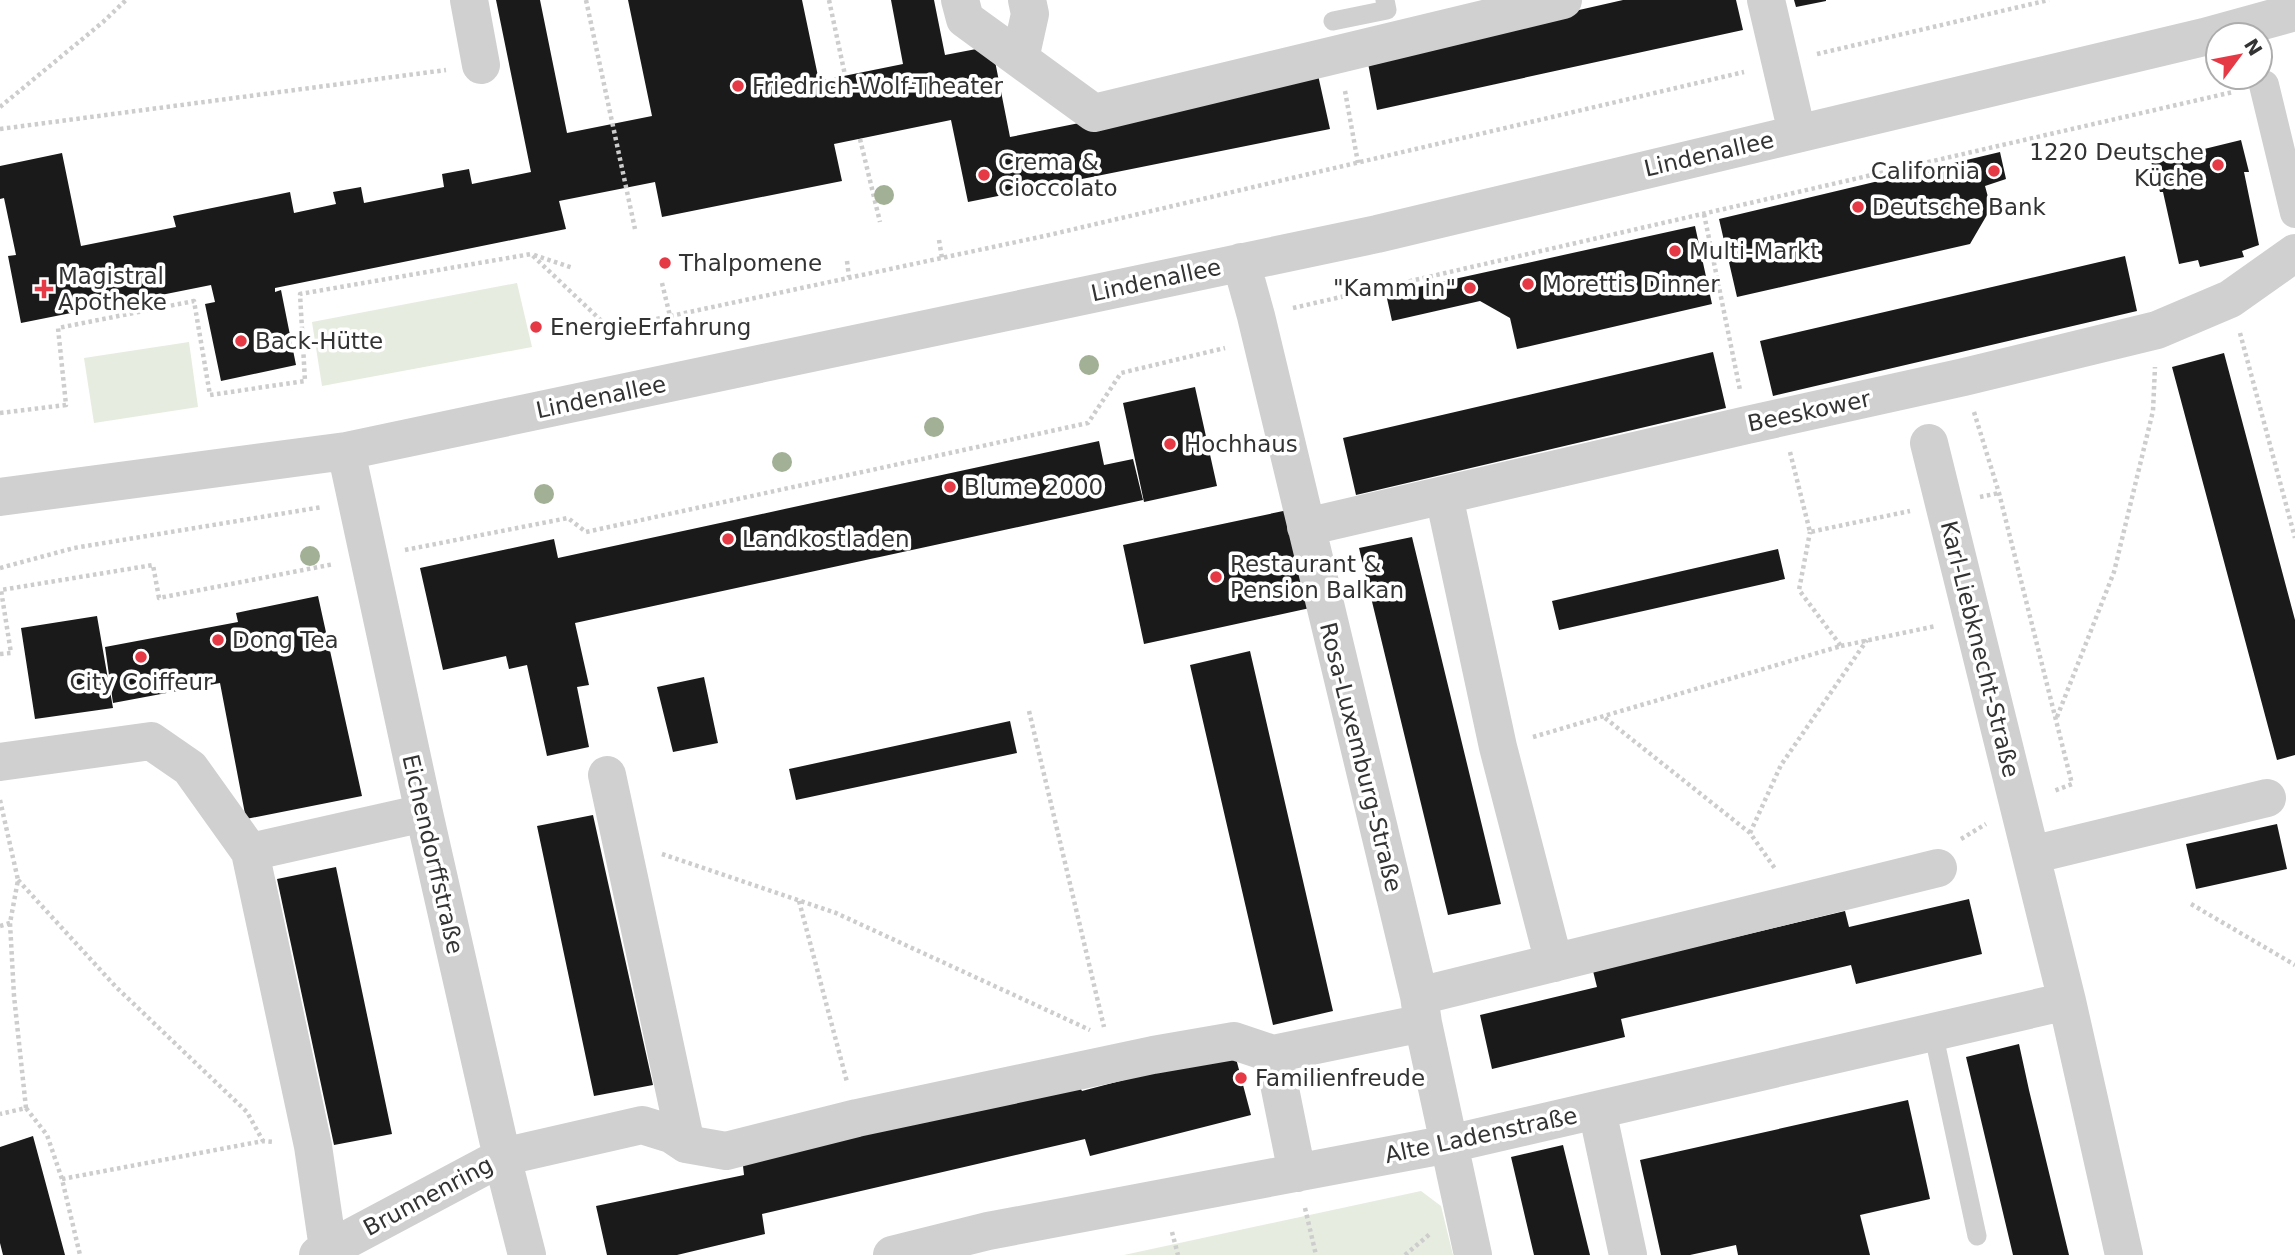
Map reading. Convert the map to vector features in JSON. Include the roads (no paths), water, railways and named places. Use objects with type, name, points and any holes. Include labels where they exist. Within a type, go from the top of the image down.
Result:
[{"type":"street","points":[[468,0],[481,65]]},
{"type":"street","points":[[960,0],[965,19],[1094,113],[1563,0]]},
{"type":"street","points":[[1020,60],[1030,14],[1027,0]]},
{"type":"street","points":[[1766,0],[1797,133]]},
{"type":"street","name":"Lindenallee","points":[[2,492],[346,451],[1377,234],[2204,37],[2295,12]]},
{"type":"street","points":[[2265,91],[2295,213]]},
{"type":"street","name":"Beeskower","points":[[1306,527],[1964,377],[2157,330],[2230,299],[2295,253]]},
{"type":"street","name":"Rosa-Luxemburg-Straße","points":[[1241,262],[1421,1009],[1473,1255]]},
{"type":"street","name":"Karl-Liebknecht-Straße","points":[[1929,443],[2067,1001],[2124,1255]]},
{"type":"street","name":"Eichendorffstraße","points":[[346,451],[424,813],[502,1157],[527,1255]]},
{"type":"street","points":[[1444,496],[1498,747],[1554,963]]},
{"type":"street","points":[[0,762],[151,741],[190,768],[250,852],[313,1146],[325,1253]]},
{"type":"street","points":[[607,775],[686,1144]]},
{"type":"street","points":[[2031,855],[2267,798]]},
{"type":"street","points":[[250,852],[424,813]]},
{"type":"street","points":[[1297,1173],[1273,1054],[1421,1009],[1554,963],[1938,868]]},
{"type":"street","name":"Alte Ladenstraße","points":[[892,1255],[988,1230],[1449,1144],[2067,1001]]},
{"type":"street","name":"Brunnenring","points":[[325,1253],[502,1157],[642,1125],[671,1134],[686,1144],[726,1152],[857,1118],[1153,1055],[1234,1041],[1273,1054]]},
{"type":"street","points":[[1597,1110],[1628,1255]]},
{"type":"lane","points":[[1333,21],[1387,10],[1385,0]]},
{"type":"lane","points":[[1933,1032],[1977,1236]]},
{"type":"place","name":"Friedrich-Wolf-Theater","points":[[738,86]]},
{"type":"place","name":"1220 Deutsche Küche","points":[[2218,165]]},
{"type":"place","name":"California","points":[[1994,171]]},
{"type":"place","name":"Crema & Cioccolato","points":[[984,175]]},
{"type":"place","name":"Deutsche Bank","points":[[1858,207]]},
{"type":"place","name":"Multi-Markt","points":[[1675,251]]},
{"type":"place","name":"Thalpomene","points":[[665,263]]},
{"type":"place","name":"Morettis Dinner","points":[[1528,284]]},
{"type":"place","name":"\"Kamm in\"","points":[[1470,288]]},
{"type":"place","name":"Magistral Apotheke","points":[[44,289]]},
{"type":"place","name":"EnergieErfahrung","points":[[536,327]]},
{"type":"place","name":"Back-Hütte","points":[[241,341]]},
{"type":"place","name":"Hochhaus","points":[[1170,444]]},
{"type":"place","name":"Blume 2000","points":[[950,487]]},
{"type":"place","name":"Landkostladen","points":[[728,539]]},
{"type":"place","name":"Restaurant & Pension Balkan","points":[[1216,577]]},
{"type":"place","name":"Dong Tea","points":[[218,640]]},
{"type":"place","name":"City Coiffeur","points":[[141,657]]},
{"type":"place","name":"Familienfreude","points":[[1241,1078]]}]
